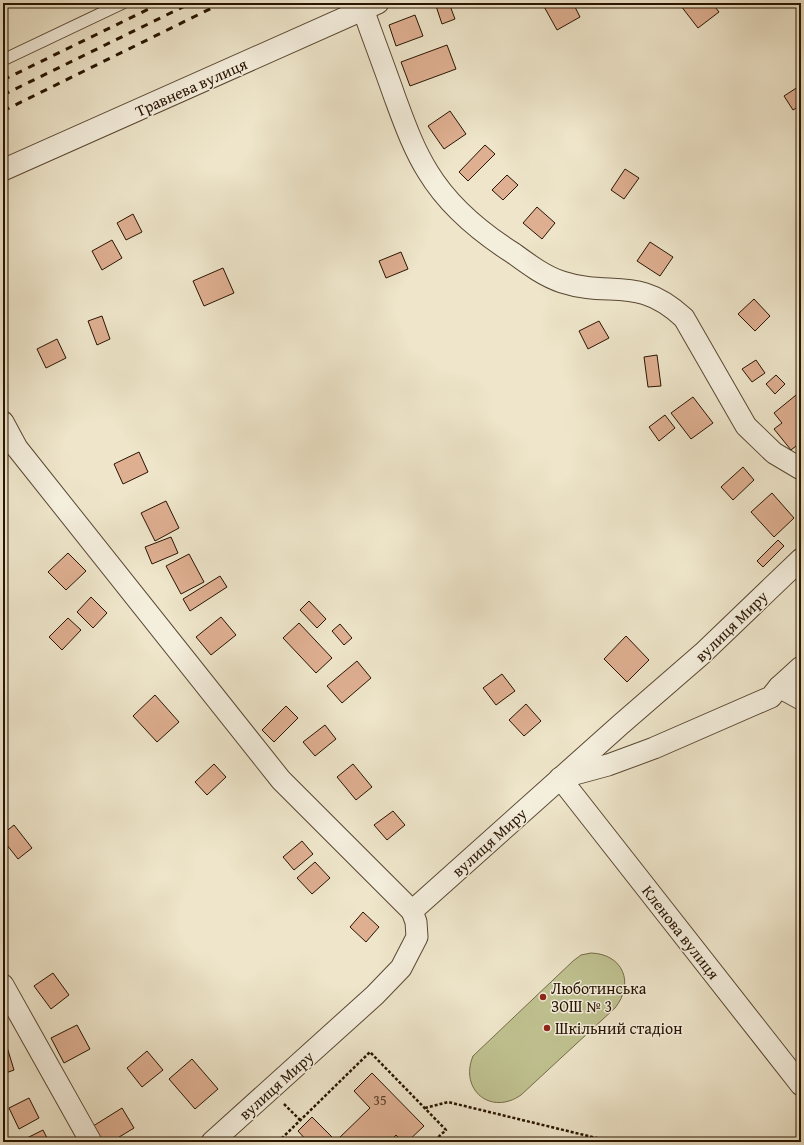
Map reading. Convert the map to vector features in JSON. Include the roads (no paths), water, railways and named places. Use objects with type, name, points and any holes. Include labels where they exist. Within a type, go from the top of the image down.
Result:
[{"type":"street","name":"Травнева вулиця","points":[[3,170],[371,6]]},
{"type":"street","points":[[371,6],[411,141],[429,173],[450,201],[476,227],[542,273],[562,282],[584,286],[642,292],[658,298],[671,306],[684,318],[746,426],[774,453],[801,469]]},
{"type":"street","points":[[3,422],[17,448],[281,780],[412,911]]},
{"type":"street","name":"вулиця Миру","points":[[212,1142],[375,995],[401,968],[417,937],[416,922],[412,911],[560,778],[703,653],[801,559]]},
{"type":"street","points":[[560,778],[608,765],[671,741],[771,697],[779,687],[801,668]]},
{"type":"street","points":[[779,687],[801,699]]},
{"type":"street","name":"Кленова вулиця","points":[[560,778],[801,1085]]},
{"type":"street","points":[[3,986],[91,1142]]},
{"type":"lane","points":[[3,60],[122,3]]},
{"type":"railway","points":[[3,80],[161,3]]},
{"type":"railway","points":[[3,95],[191,3]]},
{"type":"railway","points":[[3,111],[222,3]]},
{"type":"place","name":"Люботинська ЗОШ № 3","points":[[543,997]]},
{"type":"place","name":"Шкільний стадіон","points":[[547,1028]]}]
